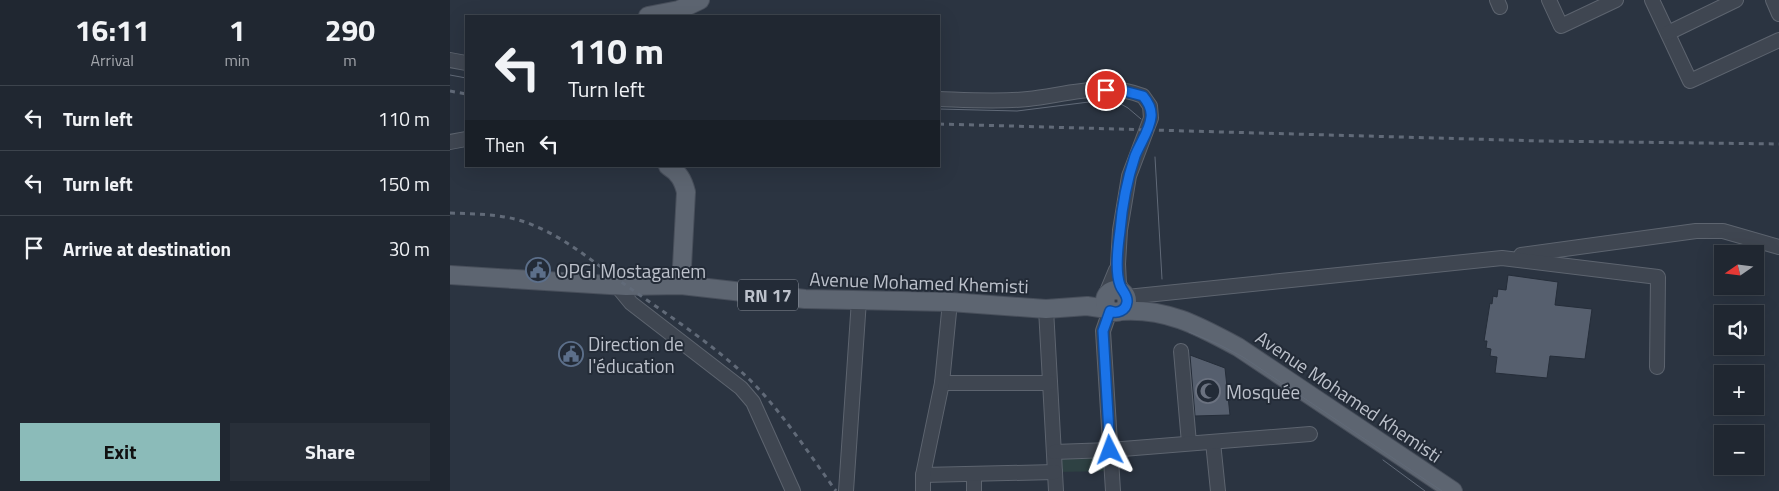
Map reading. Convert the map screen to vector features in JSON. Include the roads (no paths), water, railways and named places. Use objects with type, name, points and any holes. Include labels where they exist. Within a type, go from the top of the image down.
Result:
[{"type":"main road","points":[[653,15],[679,10],[700,0]]},
{"type":"main road","points":[[669,167],[684,182],[686,192],[681,285]]},
{"type":"main road","name":"Avenue Mohamed Khemisti","points":[[450,275],[617,286],[681,285],[805,299],[950,302],[1046,309],[1118,303],[1191,322],[1238,347],[1453,491]]},
{"type":"street","points":[[1549,0],[1561,26],[1607,2]]},
{"type":"street","points":[[1652,0],[1690,81],[1779,40]]},
{"type":"street","points":[[1668,33],[1736,0]]},
{"type":"street","points":[[1773,0],[1779,14]]},
{"type":"street","points":[[450,60],[465,63]]},
{"type":"street","points":[[940,99],[1027,99],[1120,90],[1143,96],[1150,106],[1151,118],[1129,176],[1120,230],[1118,303],[1103,331],[1113,491]]},
{"type":"street","points":[[450,142],[465,139]]},
{"type":"street","points":[[1118,303],[1502,258],[1696,231],[1723,231],[1779,247]]},
{"type":"street","points":[[1502,258],[1658,277],[1657,367]]},
{"type":"street","points":[[617,286],[631,303],[740,388],[753,402],[793,491]]},
{"type":"street","points":[[846,491],[859,300]]},
{"type":"street","points":[[923,491],[923,474],[942,383],[950,302]]},
{"type":"street","points":[[1046,309],[1056,491]]},
{"type":"street","points":[[1181,351],[1189,443]]},
{"type":"street","points":[[942,383],[1050,384]]},
{"type":"street","points":[[1054,452],[1110,450],[1310,434]]},
{"type":"street","points":[[1213,442],[1218,491]]},
{"type":"street","points":[[923,474],[1055,472]]},
{"type":"street","points":[[974,474],[974,491]]},
{"type":"tram line","points":[[450,75],[465,78]]},
{"type":"tram line","points":[[940,109],[1017,111],[1105,100],[1121,104],[1141,119]]},
{"type":"tram line","points":[[1155,157],[1162,279]]},
{"type":"tram line","points":[[1189,332],[1243,357],[1442,491]]},
{"type":"tram line","points":[[1383,460],[1425,491]]},
{"type":"railway","points":[[450,91],[465,94]]},
{"type":"railway","points":[[940,124],[1542,141],[1779,144]]},
{"type":"railway","points":[[450,213],[483,214],[515,219],[548,232],[583,254],[690,331],[736,367],[774,406],[836,491]]},
{"type":"place","name":"OPGI Mostaganem","points":[[538,270]]},
{"type":"place","name":"Direction de l'éducation","points":[[571,354]]},
{"type":"place","name":"Mosquée","points":[[1208,391]]}]
